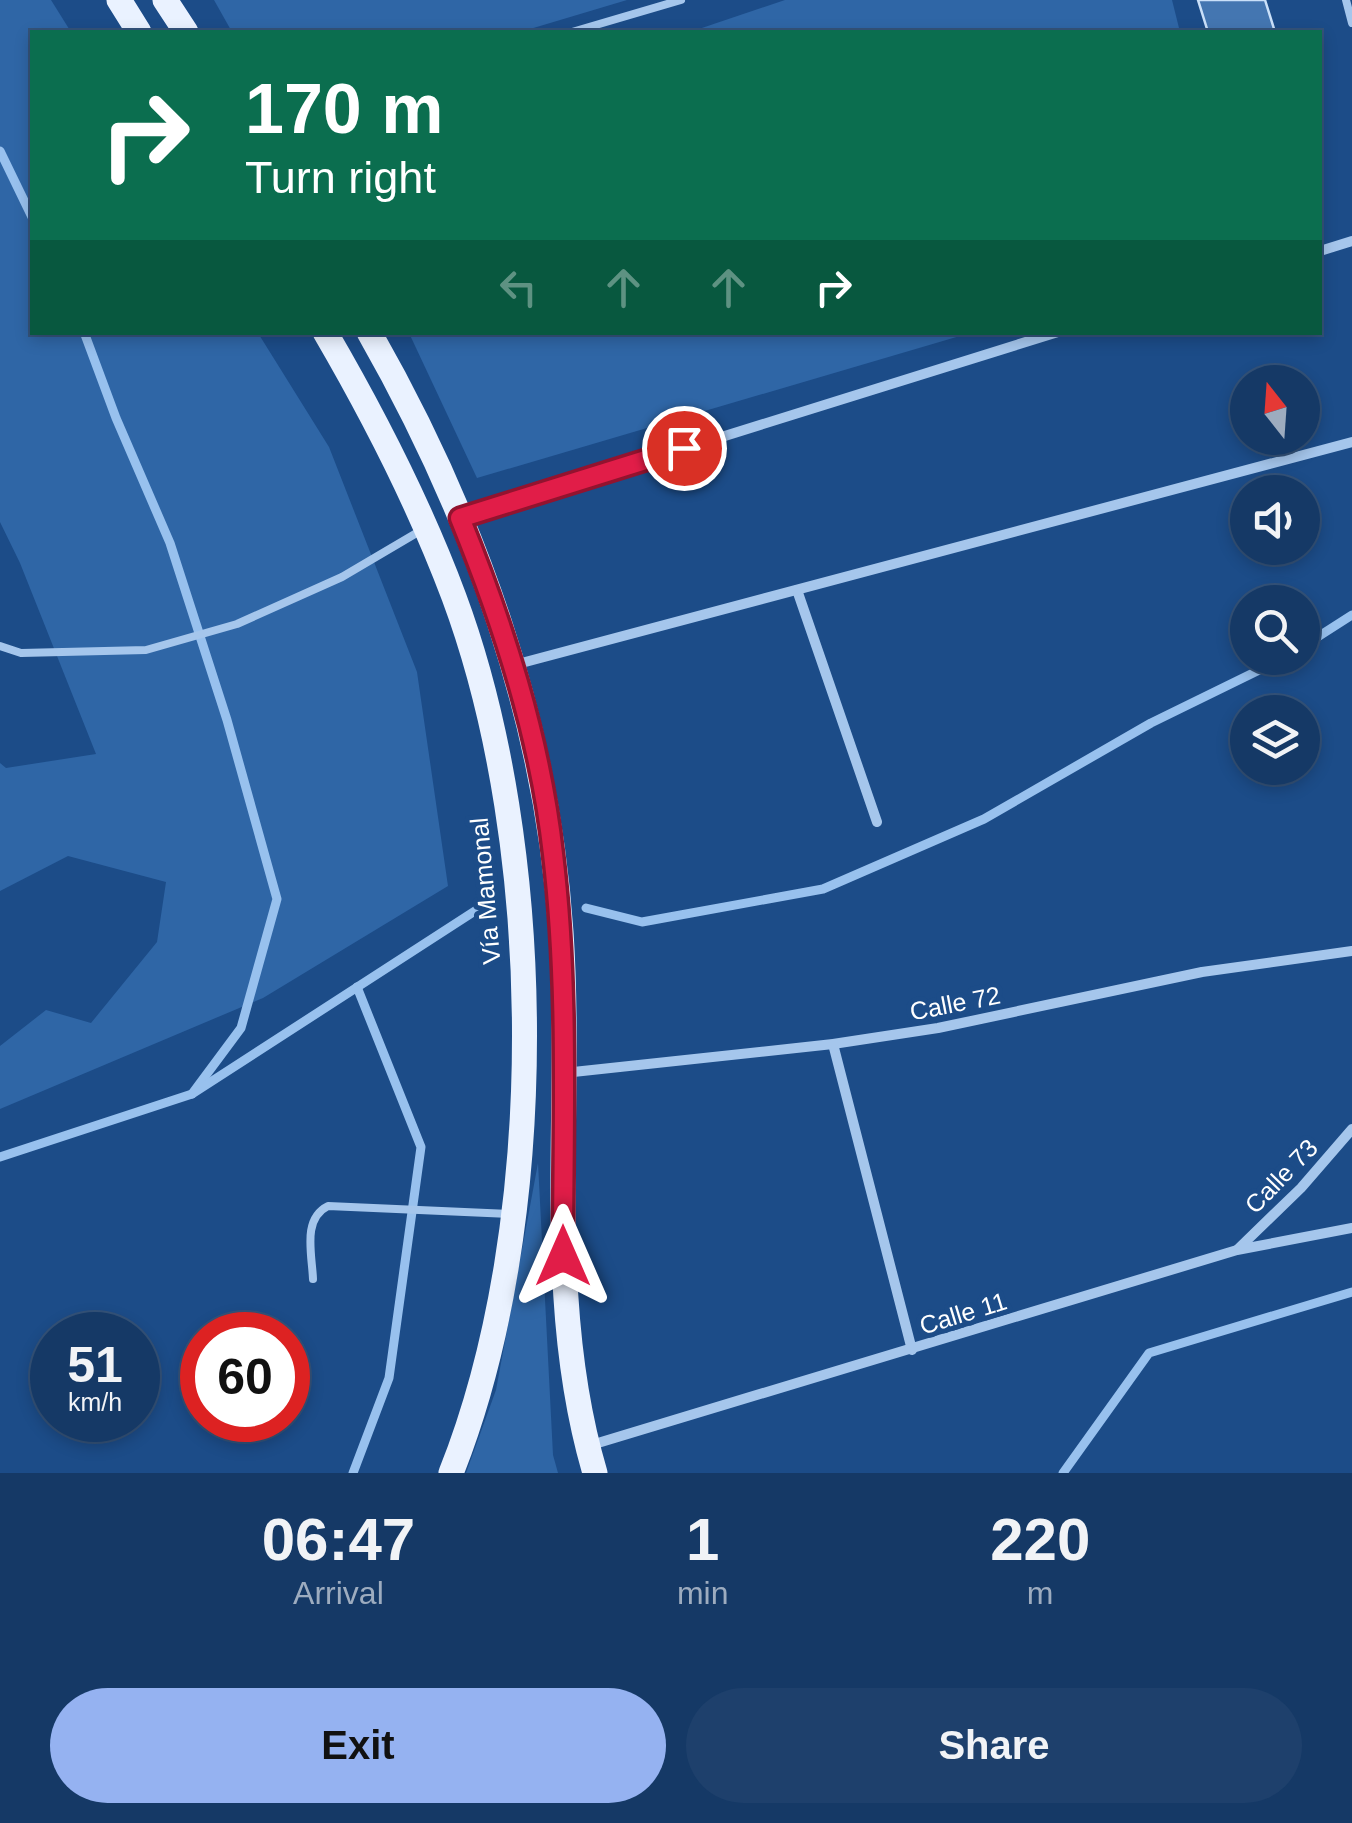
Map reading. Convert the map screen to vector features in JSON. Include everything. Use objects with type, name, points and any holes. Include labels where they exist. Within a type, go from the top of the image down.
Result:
[{"type":"main road","points":[[118,0],[138,30]]},
{"type":"main road","points":[[166,0],[185,30]]},
{"type":"main road","name":"Vía Mamonal","points":[[327,335],[386,446],[454,598],[508,810],[521,928],[524,1016],[514,1214],[485,1360],[451,1473]]},
{"type":"main road","points":[[371,335],[420,429],[490,591],[534,744],[553,850],[561,934],[563,1256],[571,1357],[595,1473]]},
{"type":"street","points":[[1322,250],[1352,241]]},
{"type":"street","points":[[460,518],[1048,335]]},
{"type":"street","points":[[513,665],[1352,442]]},
{"type":"street","points":[[797,590],[877,822]]},
{"type":"street","name":"Calle 72","points":[[563,1073],[834,1044],[938,1028],[1202,972],[1352,950]]},
{"type":"street","points":[[834,1044],[912,1350]]},
{"type":"street","name":"Calle 73","points":[[1237,1250],[1301,1188],[1352,1129]]},
{"type":"street","name":"Calle 11","points":[[587,1446],[1237,1250],[1352,1228]]},
{"type":"lane","points":[[579,30],[681,0]]},
{"type":"lane","points":[[1346,0],[1352,23]]},
{"type":"lane","points":[[0,646],[21,653],[146,650],[237,624],[342,577],[424,528]]},
{"type":"lane","points":[[314,1279],[311,1222],[317,1212],[328,1206],[514,1214]]},
{"type":"shaded area","points":[[0,0],[51,0],[70,30],[30,30],[30,335],[259,335],[329,447],[417,672],[448,886],[263,998],[0,1109],[0,1046],[46,1010],[91,1023],[157,942],[166,882],[68,856],[0,891],[0,763],[6,768],[96,754],[0,522]]},
{"type":"shaded area","points":[[214,0],[627,0],[527,30],[231,30]]},
{"type":"shaded area","points":[[785,0],[1172,0],[1180,30],[696,30]]},
{"type":"shaded area","points":[[410,335],[963,335],[477,478]]},
{"type":"shaded area","points":[[538,1163],[553,1455],[558,1473],[466,1473],[496,1390]]},
{"type":"building","points":[[1198,0],[1265,0],[1274,30],[1207,30]]},
{"type":"waterway","points":[[0,151],[30,213]]},
{"type":"waterway","points":[[85,335],[170,543],[227,720],[277,899],[241,1028],[192,1094]]},
{"type":"waterway","points":[[1320,635],[1352,615]]},
{"type":"waterway","points":[[586,908],[642,922],[823,889],[984,819],[1151,723],[1249,675]]},
{"type":"waterway","points":[[0,1157],[192,1094],[478,909]]},
{"type":"waterway","points":[[353,1473],[389,1378],[421,1147],[357,987]]},
{"type":"waterway","points":[[1063,1473],[1149,1353],[1352,1292]]},
{"type":"route","points":[[563,1256],[561,934],[553,850],[534,744],[513,665],[490,591],[460,518],[684,448]]}]
